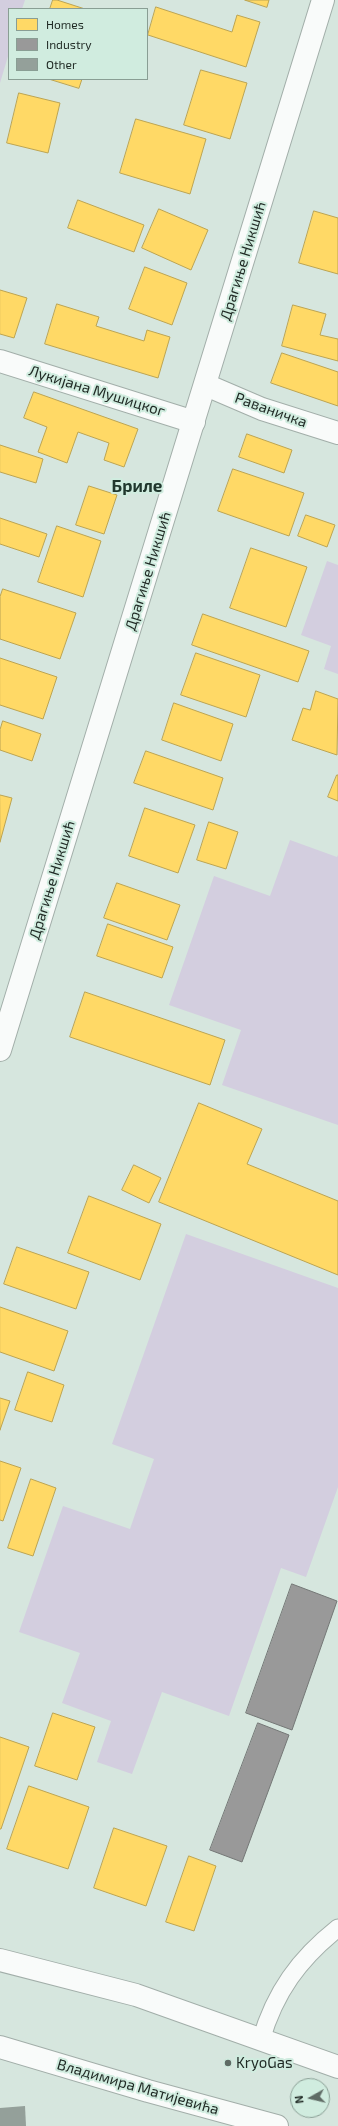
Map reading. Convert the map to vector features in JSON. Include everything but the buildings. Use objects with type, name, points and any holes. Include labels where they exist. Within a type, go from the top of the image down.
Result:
[{"type":"street","name":"Драгиње Никшић","points":[[0,1050],[323,0]]},
{"type":"street","name":"Лукијана Мушицког","points":[[0,361],[194,422]]},
{"type":"street","name":"Раваничка","points":[[206,384],[262,408],[338,432]]},
{"type":"street","points":[[0,1960],[136,1995],[338,2067]]},
{"type":"street","name":"Владимира Матијевића","points":[[0,2047],[148,2091],[277,2126]]},
{"type":"lane","points":[[261,2040],[277,1996],[290,1977],[309,1954],[338,1928]]},
{"type":"shaded area","points":[[0,0],[25,0],[22,8],[8,8],[8,56],[0,83]]},
{"type":"shaded area","points":[[327,561],[338,565],[338,674],[324,669],[331,646],[301,635]]},
{"type":"shaded area","points":[[290,840],[337,857],[338,855],[338,1125],[222,1085],[241,1030],[169,1005],[214,876],[270,896]]},
{"type":"shaded area","points":[[186,1234],[338,1288],[338,1487],[306,1577],[281,1568],[229,1716],[162,1692],[132,1774],[97,1762],[111,1721],[62,1703],[80,1653],[19,1632],[63,1506],[130,1529],[154,1459],[112,1444]]},
{"type":"place","name":"KryoGas","points":[[228,2063]]},
{"type":"district","name":"Бриле","points":[[137,486]]}]
